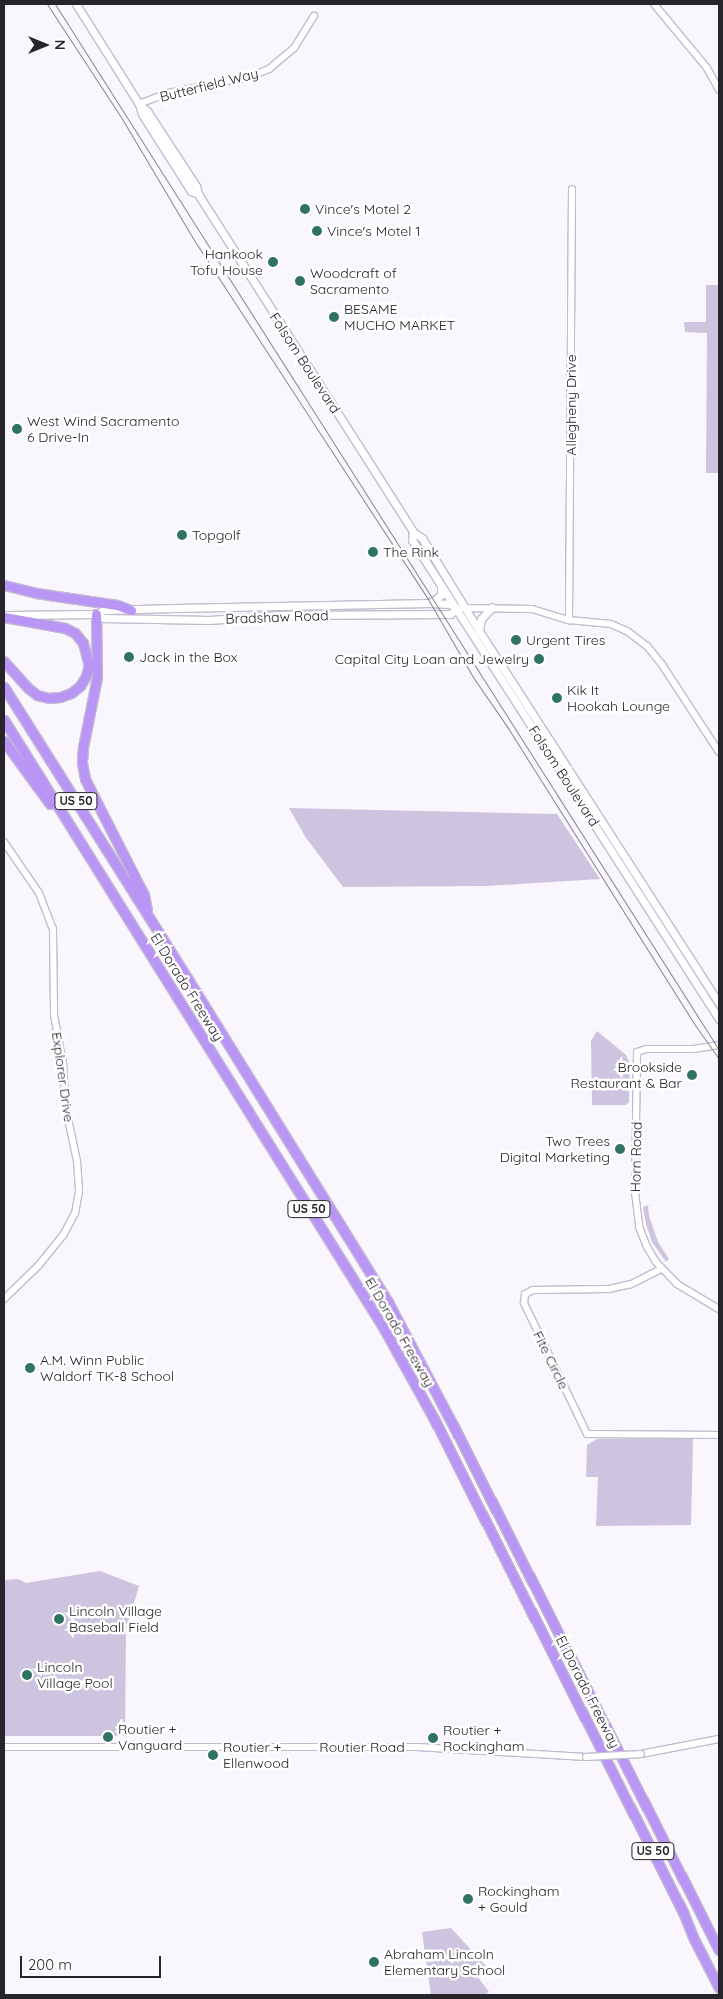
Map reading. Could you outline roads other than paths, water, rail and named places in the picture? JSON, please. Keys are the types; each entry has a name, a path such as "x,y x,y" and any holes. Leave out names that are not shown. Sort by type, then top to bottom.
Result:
{"highway":[{"path":"4,585 36,593 117,605 131,610"},
{"path":"96,614 97,677 83,747 82,763 85,779 144,895 148,915"},
{"path":"4,616 65,628 75,634 83,643 89,665 83,681 71,693 60,698 49,698 37,695 28,688 4,661"},
{"name":"El Dorado Freeway","path":"4,687 388,1302 463,1444 719,1950"},
{"name":"El Dorado Freeway","path":"4,720 383,1327 439,1428 684,1912 693,1937 719,1988"},
{"path":"4,741 89,857"}],"main road":[{"name":"Folsom Boulevard","path":"76,4 139,104 147,110 160,130 196,186 198,194 413,532 422,538 479,631 719,1004"},
{"name":"Folsom Boulevard","path":"413,532 412,540 719,1019"},
{"path":"430,603 441,595 441,585"},
{"name":"Bradshaw Road","path":"4,616 96,614 104,610 430,603 450,604 457,609 450,614 282,615 176,620 104,618 96,614"},
{"path":"479,631 481,619 492,607"},
{"path":"176,620 187,612 213,608"},
{"path":"660,926 665,928 682,953 688,955"}],"street":[{"path":"654,4 707,68 719,90"},
{"name":"Butterfield Way","path":"139,104 168,93 249,77 269,69 294,48 314,16"},
{"name":"Allegheny Drive","path":"569,620 572,189"},
{"name":"Bradshaw Road","path":"457,609 492,607 532,609 569,620 611,624 640,640 661,663 719,752"},
{"name":"Explorer Drive","path":"4,842 44,901 53,929 54,1015 63,1063 66,1109 78,1172 78,1202 69,1227 39,1265 4,1299"},
{"name":"Horn Road","path":"719,1045 693,1049 646,1049 638,1052 636,1210 642,1237 661,1269 676,1284 719,1309"},
{"name":"Fite Circle","path":"661,1269 631,1284 609,1289 532,1290 525,1294 524,1303 587,1434 719,1435"},
{"name":"Routier Road","path":"4,1747 417,1747 586,1757 641,1754 719,1740"}],"tram line":[{"path":"55,4 719,1050"}],"railway":[{"path":"47,4 121,117 194,240 428,599 473,677 508,728 695,1025 719,1059"}],"place":[{"name":"Vince's Motel 2","path":"305,209"},
{"name":"Vince's Motel 1","path":"317,231"},
{"name":"Hankook Tofu House","path":"273,262"},
{"name":"Woodcraft of Sacramento","path":"300,281"},
{"name":"BESAME MUCHO MARKET","path":"334,317"},
{"name":"West Wind Sacramento 6 Drive-In","path":"17,429"},
{"name":"Topgolf","path":"182,535"},
{"name":"The Rink","path":"373,552"},
{"name":"Urgent Tires","path":"516,640"},
{"name":"Jack in the Box","path":"129,657"},
{"name":"Capital City Loan and Jewelry","path":"539,659"},
{"name":"Kik It Hookah Lounge","path":"557,698"},
{"name":"Brookside Restaurant & Bar","path":"692,1075"},
{"name":"Two Trees Digital Marketing","path":"620,1149"},
{"name":"A.M. Winn Public Waldorf TK-8 School","path":"30,1368"},
{"name":"Lincoln Village Baseball Field","path":"59,1619"},
{"name":"Lincoln Village Pool","path":"27,1675"},
{"name":"Routier + Vanguard","path":"108,1737"},
{"name":"Routier + Rockingham","path":"433,1738"},
{"name":"Routier + Ellenwood","path":"213,1755"},
{"name":"Rockingham + Gould","path":"468,1899"},
{"name":"Abraham Lincoln Elementary School","path":"374,1962"}]}
